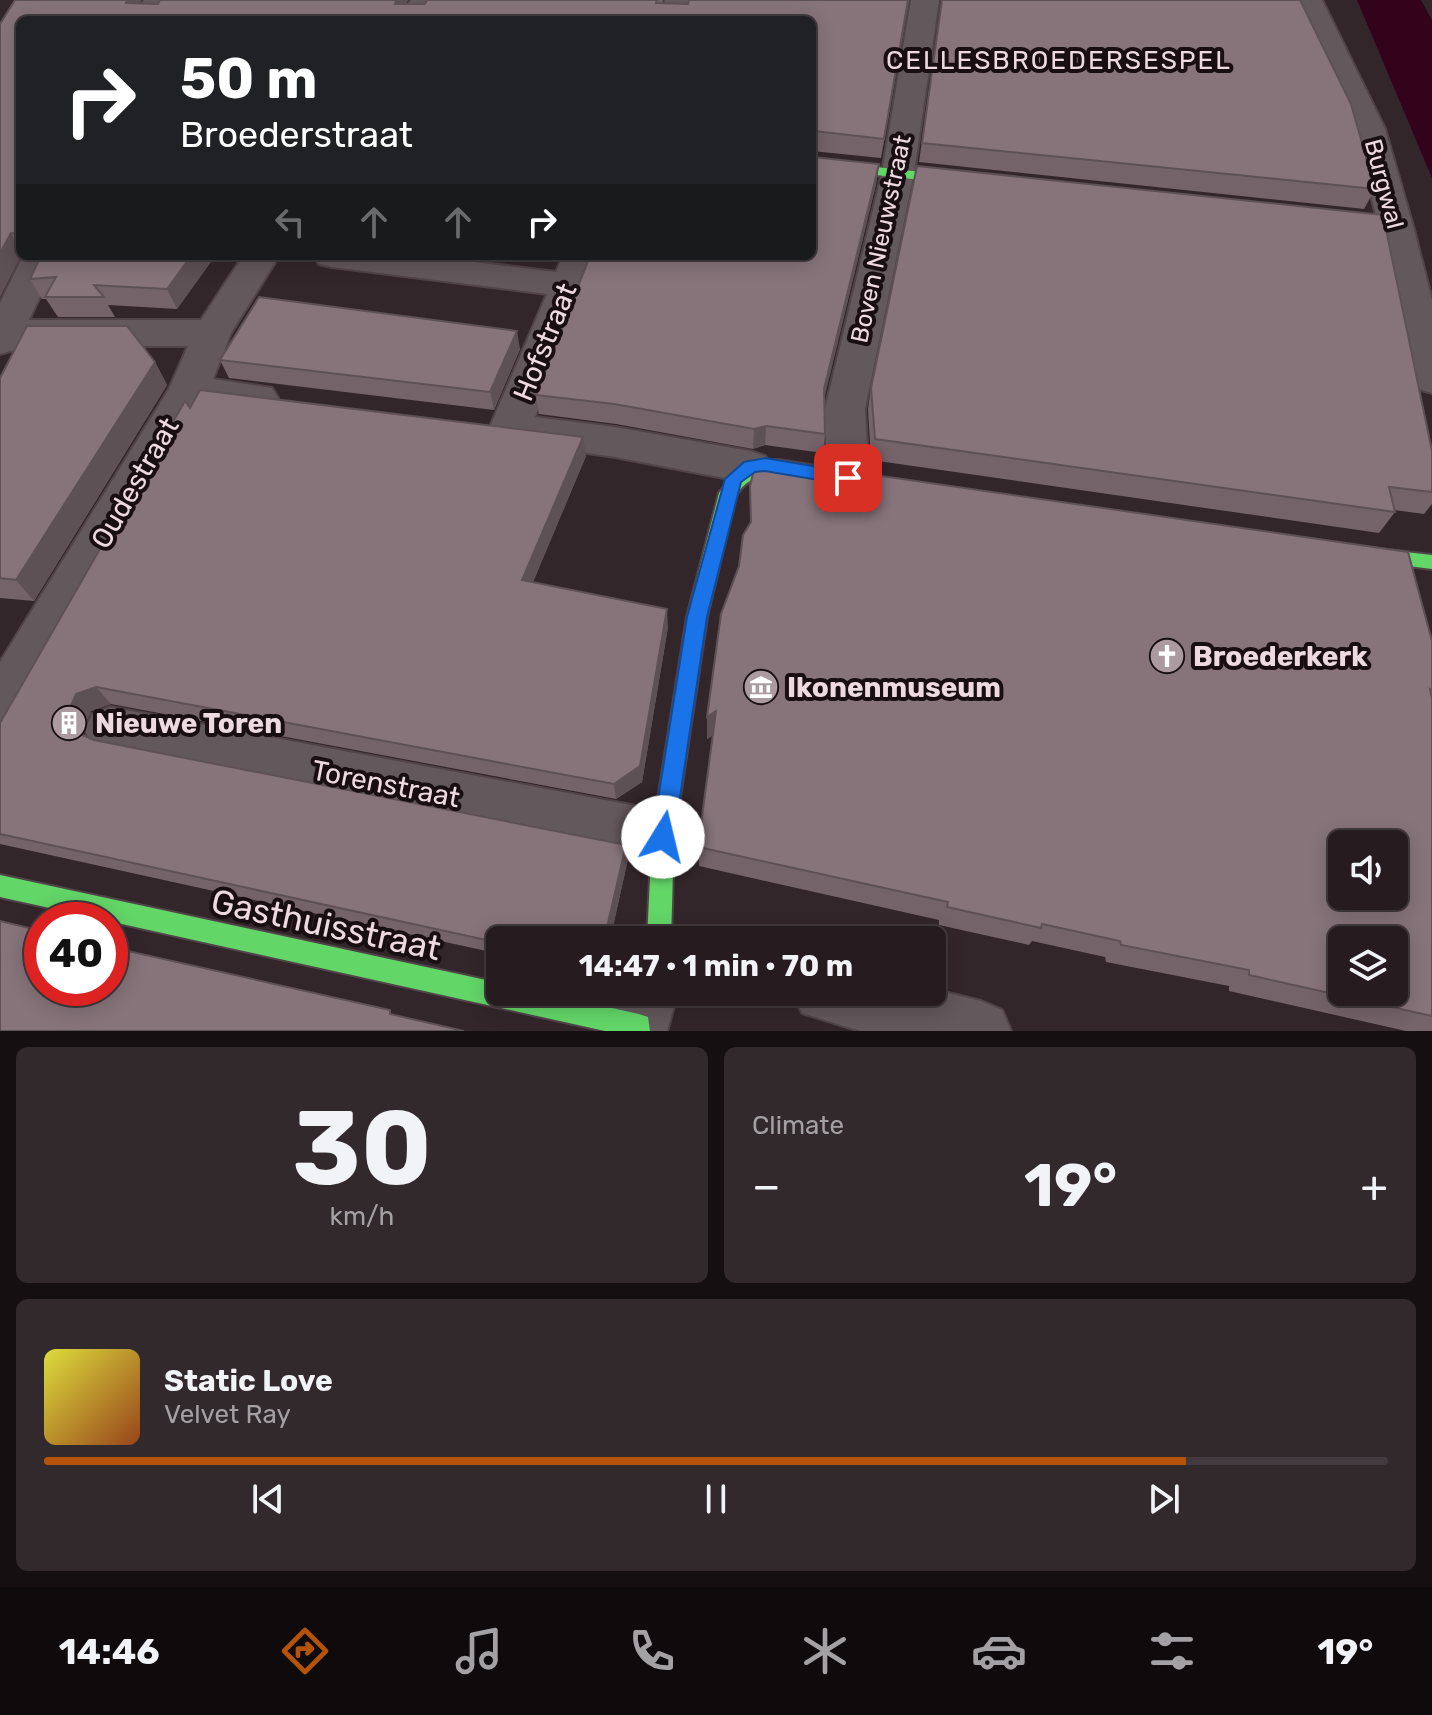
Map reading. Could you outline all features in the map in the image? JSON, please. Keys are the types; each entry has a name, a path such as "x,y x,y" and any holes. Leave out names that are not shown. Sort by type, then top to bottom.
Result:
{"street":[{"name":"Boven Nieuwstraat","path":"855,480 845,409 898,173 925,0"},
{"name":"Burgwal","path":"1308,0 1369,129 1396,226 1432,379"},
{"path":"816,164 989,183"},
{"path":"1304,216 1396,226"},
{"path":"39,260 1,336 212,333"},
{"name":"Oudestraat","path":"10,710 64,604 189,390 212,333 258,260"},
{"path":"401,260 574,270"},
{"name":"Hofstraat","path":"574,270 495,427 613,449 750,467"},
{"path":"189,390 296,403"},
{"path":"660,926 663,837 688,616 733,479 750,467 765,464 855,480"},
{"path":"1325,549 1432,562"},
{"name":"Torenstraat","path":"110,730 663,837"},
{"name":"Gasthuisstraat","path":"0,886 642,1016"},
{"path":"880,1006 981,1031"}],"shaded area":[{"path":"1357,0 1421,0 1432,20 1432,178"}],"building":[{"path":"15,0 127,0 126,3 158,4 160,0 396,0 395,4 425,4 427,0 657,0 656,3 688,4 689,0 908,0 884,139 816,131 816,16 16,16 16,234 11,233 0,253 0,24"},
{"path":"942,0 1300,0 1351,104 1375,189 922,143"},
{"path":"816,157 879,164 824,389 825,434 766,426 754,429 614,404 536,395 588,260 816,260"},
{"path":"917,166 1383,215 1432,451 1432,492 1389,487 1395,512 875,439 871,388"},
{"path":"39,260 188,260 167,289 94,285 104,297 45,297 56,277 30,279"},
{"path":"259,297 517,331 490,392 220,360"},
{"path":"27,326 127,326 155,362 16,580 0,578 0,378"},
{"path":"200,390 583,437 522,580 667,609 640,766 614,784 96,687 76,694 67,715 75,732 94,740 626,845 607,926 486,926 486,940 0,834 0,723 185,401 190,408"},
{"path":"764,459 1408,552 1432,641 1432,1016 1387,1006 1408,1006 1408,926 1328,926 1328,993 1249,975 1249,970 1121,945 1120,941 1042,924 1041,928 947,907 948,902 698,847 716,711 707,717 721,614 739,566 743,535 751,522 750,486 754,469"},
{"path":"0,921 24,927 24,1006 128,1006 128,951 390,1010 390,1014 464,1031 0,1031"}],"traffic: fast":[{"path":"816,164 976,182"},
{"path":"1327,219 1396,226"},
{"path":"660,926 663,837 697,617 728,493 736,481 756,468 778,466 816,473"},
{"path":"1351,553 1432,562"},
{"path":"0,886 639,1026 638,1031"}],"place":[{"name":"Broederkerk","path":"1167,656"},
{"name":"Ikonenmuseum","path":"761,687"},
{"name":"Nieuwe Toren","path":"69,723"}],"district":[{"name":"CELLESBROEDERSESPEL","path":"1059,60"}],"route":[{"path":"663,837 697,617 733,479 750,467 765,464 848,478"}]}
